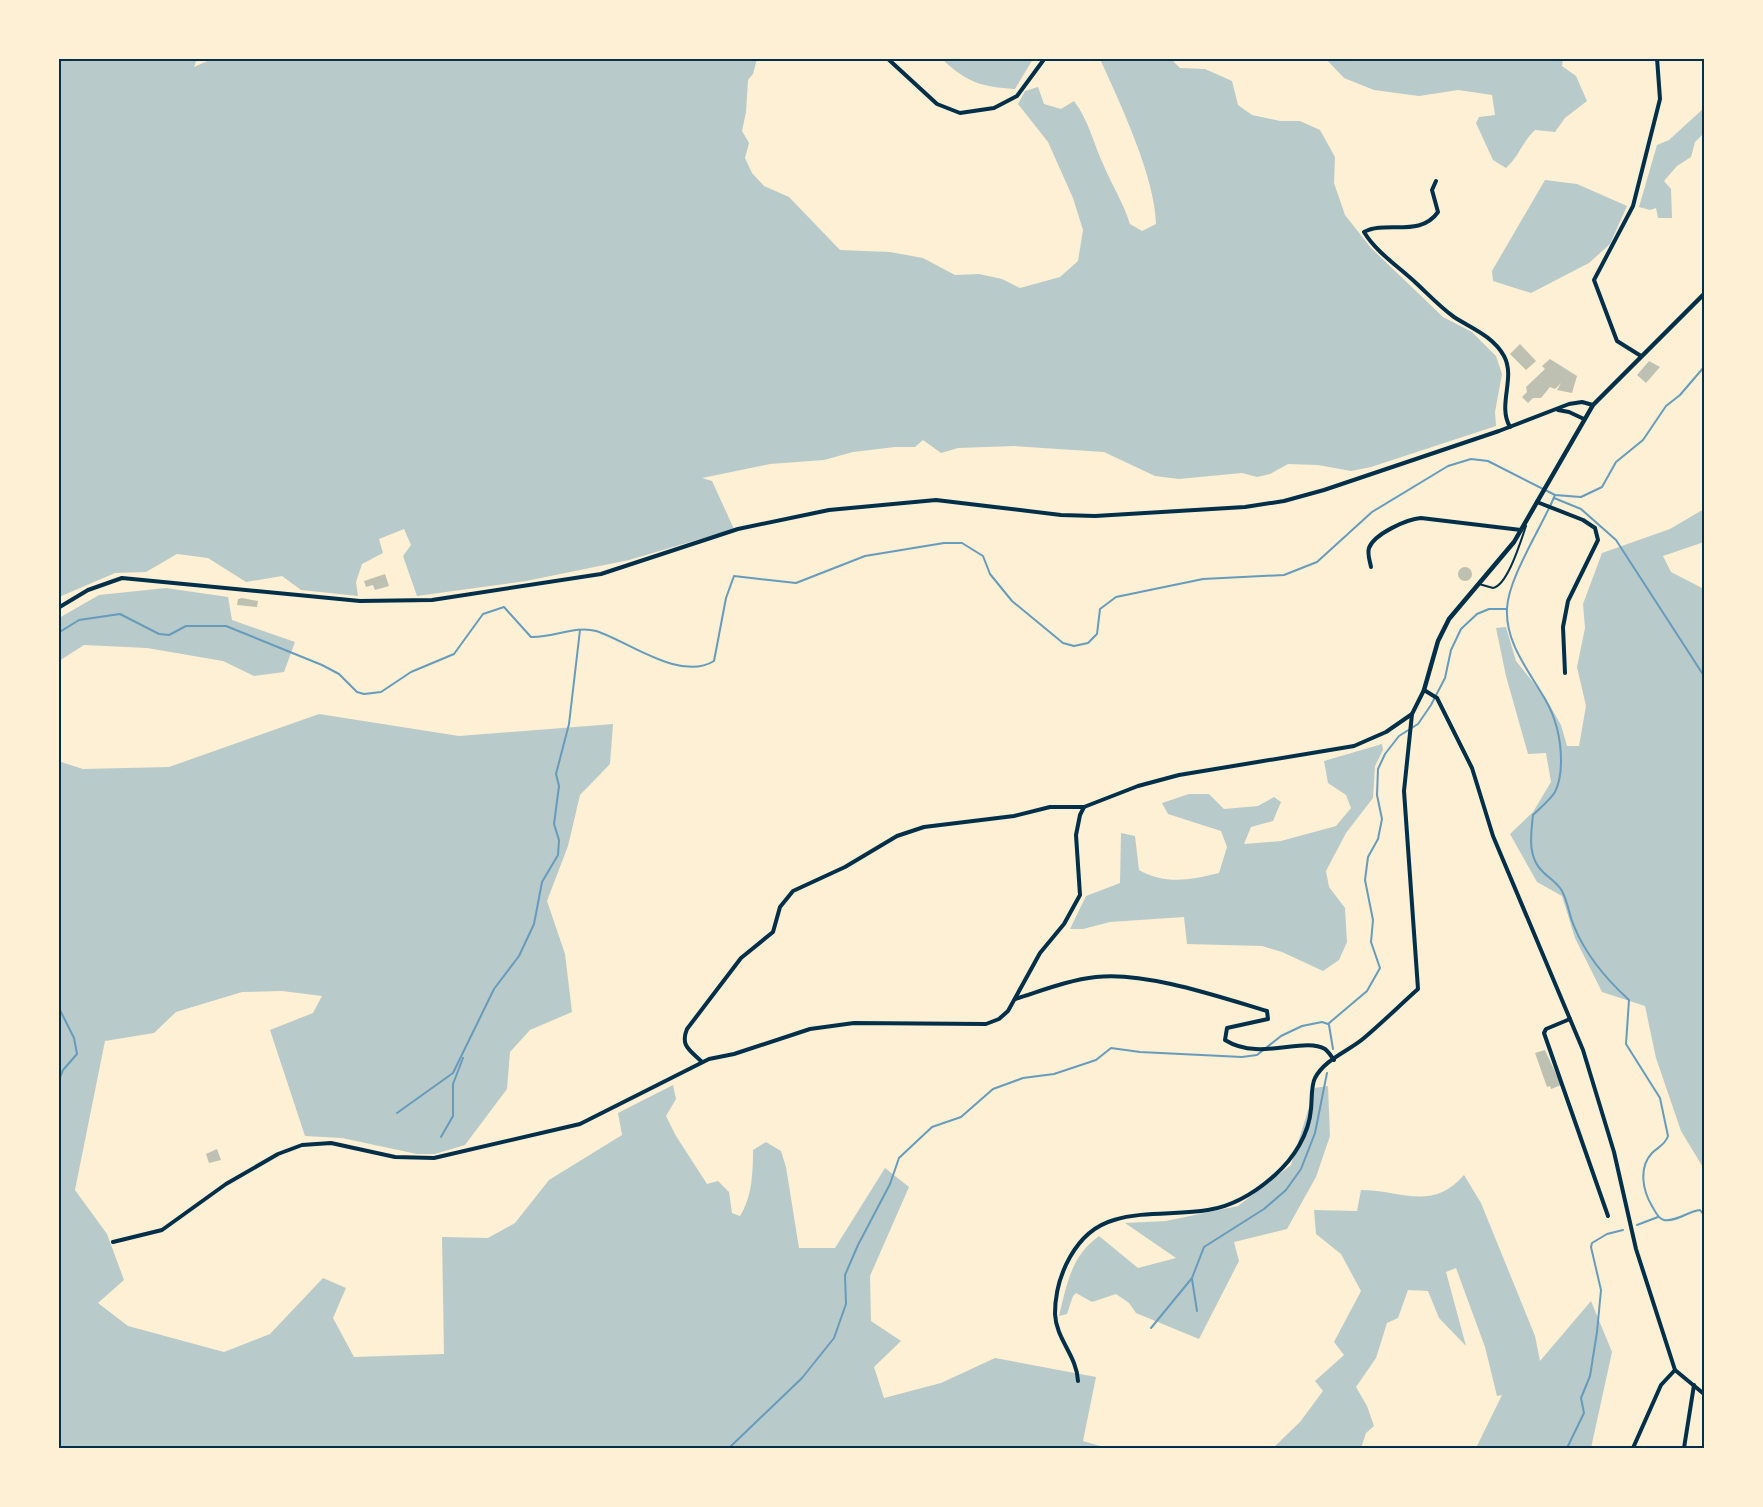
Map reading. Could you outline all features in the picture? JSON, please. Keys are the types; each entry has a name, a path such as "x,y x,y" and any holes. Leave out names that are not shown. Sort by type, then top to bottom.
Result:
{"street":[{"path":"887,58 937,104 960,113 994,108 1017,96 1045,58"},
{"path":"1641,356 1617,341 1594,280 1633,206 1660,99 1657,58"},
{"path":"1436,181 1432,190 1438,212 1430,221 1405,229 1364,232 1435,302 1454,317 1476,329 1504,356 1508,370 1504,407 1505,418 1510,427"},
{"path":"702,1062 684,1046 683,1040 687,1029 741,958 773,932 780,907 793,891 845,867 897,836 924,827 1014,816 1050,807 1084,807 1138,786 1179,775 1354,746 1386,732 1412,714 1427,691 1435,650 1449,619 1505,554 1529,517 1593,405 1704,294"},
{"path":"58,608 88,590 122,578 360,601 432,600 601,574 738,529 794,517 916,501 951,500 1042,513 1095,516 1265,504 1324,490 1582,402 1593,405"},
{"path":"1557,410 1569,411 1584,419"},
{"path":"1537,500 1545,506 1594,528 1598,540 1568,601 1563,627 1565,673"},
{"path":"1371,567 1368,552 1371,544 1407,519 1421,518 1521,530"},
{"path":"1427,691 1437,698 1472,768 1493,836 1583,1050 1614,1152 1636,1249 1675,1370 1695,1384 1704,1394"},
{"path":"1078,1381 1077,1368 1059,1332 1055,1316 1056,1294 1064,1266 1086,1237 1113,1220 1210,1210 1252,1196 1298,1149 1311,1116 1314,1079 1334,1060 1363,1040 1418,989 1404,790 1412,714"},
{"path":"113,1242 162,1230 226,1184 278,1154 302,1145 331,1143 395,1157 435,1158 580,1124 702,1062 785,1035 834,1024 986,1024 999,1019 1015,999 1040,953 1064,924 1080,895 1076,835 1084,807"},
{"path":"1015,999 1096,977 1126,976 1212,994 1249,1008 1267,1011 1268,1019 1227,1028 1224,1034 1225,1040 1233,1044 1259,1050 1314,1045 1326,1049 1334,1060"},
{"path":"1570,1019 1546,1029 1544,1033 1608,1216"},
{"path":"1633,1449 1660,1385 1675,1370"},
{"path":"1684,1449 1695,1384"}],"lane":[{"path":"1478,584 1493,588 1500,585 1514,559 1529,517"}],"shaded area":[{"path":"214,58 757,59 753,74 748,80 742,131 749,143 745,158 752,173 764,186 789,197 840,250 890,252 923,258 955,275 979,274 1002,279 1020,288 1060,277 1078,261 1083,230 1073,198 1048,142 1018,104 1025,91 1038,87 1044,104 1061,109 1074,101 1087,124 1130,224 1142,231 1156,224 1150,185 1135,140 1100,59 1171,59 1180,68 1205,69 1232,81 1238,105 1252,115 1280,121 1300,121 1320,130 1335,157 1334,183 1345,215 1371,248 1443,317 1472,332 1496,356 1502,374 1495,412 1496,426 1371,467 1351,471 1318,465 1288,464 1270,474 1257,477 1242,473 1179,479 1155,476 1104,452 1014,446 958,448 941,453 923,440 915,447 895,447 853,452 824,460 770,464 702,478 712,481 734,529 629,560 526,581 417,596 403,556 411,545 404,529 379,539 383,553 362,564 356,582 358,596 301,590 282,576 246,582 208,558 177,554 146,572 115,573 59,597 59,59 197,59 194,67"},
{"path":"942,59 1033,59 1015,89 993,87 975,82"},
{"path":"1326,59 1563,59 1562,66 1576,76 1587,101 1565,118 1555,132 1535,130 1506,168 1493,160 1476,123 1479,117 1495,115 1492,95 1458,90 1419,96 1374,90 1344,78"},
{"path":"1704,108 1704,133 1695,142 1691,157 1677,166 1664,181 1671,189 1672,218 1658,218 1656,208 1650,210 1639,207 1657,145 1669,140"},
{"path":"1545,180 1577,184 1627,206 1610,244 1589,263 1531,293 1493,281 1492,271"},
{"path":"1704,509 1704,542 1663,556 1671,572 1704,589 1704,1169 1681,1131 1656,1058 1645,1006 1602,992 1575,938 1562,896 1537,882 1510,834 1533,812 1551,782 1546,753 1528,754 1506,676 1496,628 1506,627 1516,661 1545,697 1561,725 1567,746 1579,746 1586,706 1577,667 1585,628 1583,604 1602,553 1670,529"},
{"path":"166,588 228,597 232,620 295,642 284,672 254,676 223,661 147,648 84,645 59,661 59,618 99,595"},
{"path":"319,714 459,736 613,724 610,764 580,795 568,846 547,901 565,954 572,1012 530,1030 510,1052 507,1089 465,1145 435,1154 417,1154 342,1138 305,1136 270,1030 313,1013 322,996 282,991 242,992 176,1012 154,1033 105,1041 75,1190 107,1234 124,1280 98,1303 128,1326 224,1352 270,1334 323,1278 346,1288 333,1318 354,1357 444,1354 442,1237 488,1238 515,1223 549,1180 622,1135 618,1113 673,1085 676,1099 666,1116 707,1184 718,1181 729,1192 732,1213 740,1216 747,1201 752,1176 753,1150 766,1142 781,1151 786,1167 799,1248 835,1248 885,1168 909,1187 870,1276 871,1321 901,1341 874,1367 884,1398 941,1383 995,1358 1096,1377 1083,1441 1107,1448 59,1448 58,761 83,769 169,767"},
{"path":"1382,744 1383,750 1375,766 1373,798 1346,833 1326,871 1329,887 1345,908 1347,942 1339,960 1323,971 1282,952 1262,946 1187,944 1184,917 1110,922 1083,929 1070,929 1086,896 1120,883 1121,833 1135,836 1139,870 1149,875 1178,880 1219,873 1227,847 1221,831 1168,814 1162,803 1189,794 1209,794 1224,809 1258,806 1274,797 1281,802 1273,821 1251,827 1244,844 1281,841 1336,826 1351,808 1346,795 1328,783 1324,761"},
{"path":"1328,1086 1330,1136 1316,1177 1287,1229 1234,1242 1239,1261 1199,1339 1136,1313 1129,1303 1116,1294 1092,1302 1076,1293 1067,1314 1059,1316 1076,1262 1082,1252 1099,1236 1138,1268 1176,1258 1125,1223 1166,1221 1238,1206 1291,1165 1315,1088"},
{"path":"1464,1175 1481,1203 1535,1336 1540,1361 1591,1301 1612,1352 1591,1448 1476,1448 1502,1395 1497,1396 1485,1347 1456,1268 1446,1272 1466,1346 1439,1318 1428,1291 1408,1290 1398,1318 1387,1323 1376,1358 1356,1387 1367,1406 1374,1426 1366,1433 1361,1448 1273,1448 1300,1422 1323,1391 1315,1381 1344,1355 1334,1342 1361,1291 1341,1254 1316,1234 1314,1210 1357,1211 1361,1190 1428,1196 1440,1193 1452,1186"}],"building":[{"path":"1520,344 1536,361 1526,370 1510,354"},
{"path":"1550,359 1577,376 1572,393 1557,390 1561,383 1555,389 1550,387 1541,398 1533,398 1528,403 1522,397 1527,392 1526,387 1545,369 1542,366"},
{"path":"1649,361 1660,367 1646,383 1637,375"},
{"path":"1465,567 1470,569 1472,574 1470,579 1465,581 1460,579 1458,574 1460,569"},
{"path":"385,574 389,586 375,590 373,585 366,587 364,581"},
{"path":"238,599 258,601 257,607 237,605"},
{"path":"1545,1050 1561,1085 1551,1089 1550,1086 1547,1087 1535,1053"},
{"path":"217,1149 221,1160 209,1163 206,1154"}],"waterway":[{"path":"58,633 79,620 120,614 159,634 169,635 186,626 226,626 322,665 339,674 357,692 364,694 381,692 411,672 454,654 483,614 504,607 531,637 580,630 596,631 654,658 686,667 700,666 714,661 726,598 734,576 796,583 865,556 944,543 962,543 983,556 990,574 1012,601 1063,643 1074,646 1088,643 1097,634 1100,609 1116,597 1203,579 1284,575 1317,562 1372,512 1448,466 1471,459 1488,461 1555,495 1581,497 1602,487 1616,462 1643,440 1666,406 1680,395 1704,367"},
{"path":"1555,495 1514,581 1507,608 1507,621 1514,645 1549,706 1555,721 1561,753 1561,769 1557,788 1533,815 1532,853 1538,866 1562,891 1574,926 1591,957 1612,984 1629,1000 1626,1044 1660,1098 1668,1136 1663,1144 1652,1153 1643,1172 1644,1187 1649,1200 1657,1214 1664,1220 1700,1210 1704,1215"},
{"path":"1554,498 1581,509 1616,540 1704,676"},
{"path":"729,1448 802,1378 834,1338 846,1304 845,1275 858,1245 890,1184 899,1158 932,1127 961,1117 993,1089 1023,1078 1054,1074 1096,1060 1111,1048 1140,1052 1242,1057 1257,1055 1281,1036 1302,1026 1322,1022 1328,1024 1367,991 1380,968 1371,942 1373,920 1365,880 1368,857 1378,839 1382,819 1377,795 1378,769 1385,754 1399,736 1418,724 1431,705 1445,678 1451,650 1461,629 1477,614 1489,609 1507,609"},
{"path":"397,1113 453,1073 494,989 519,956 534,924 542,882 558,855 559,840 554,824 559,786 556,774 569,724 580,630"},
{"path":"58,1006 74,1038 77,1054 63,1070 58,1082"},
{"path":"1329,1025 1333,1049"},
{"path":"441,1137 453,1116 453,1084 463,1058"},
{"path":"1151,1328 1192,1278 1204,1247 1264,1209 1286,1190 1301,1169 1315,1133 1327,1073"},
{"path":"1637,1225 1658,1217"},
{"path":"1567,1448 1584,1413 1581,1398 1590,1376 1597,1332 1601,1290 1592,1243 1607,1234 1623,1230"},
{"path":"1192,1279 1197,1311"}]}
